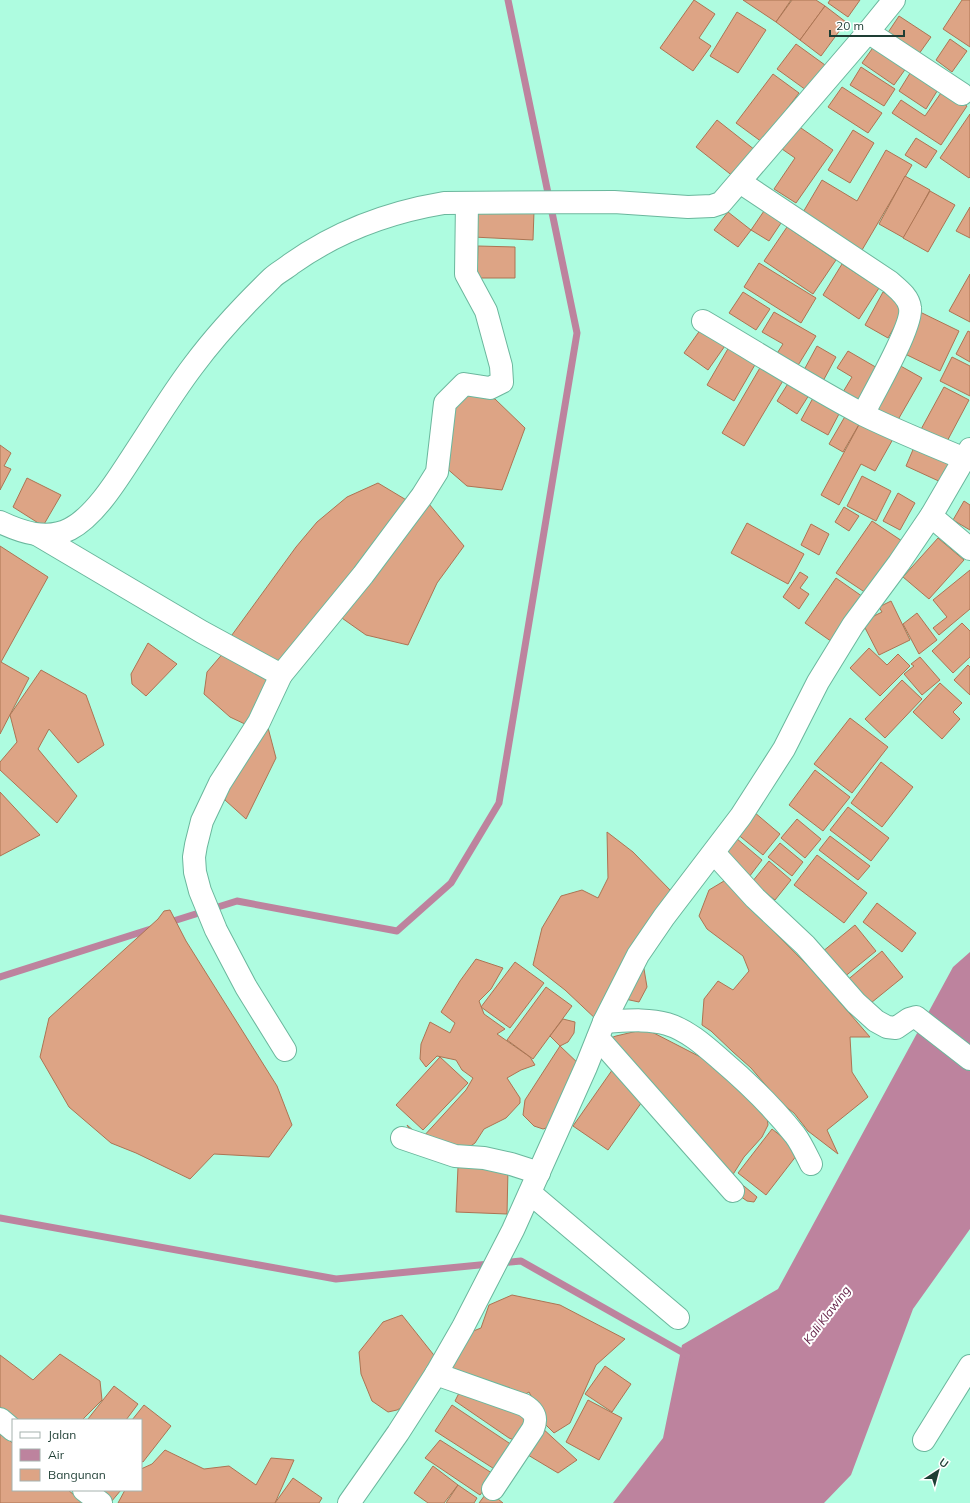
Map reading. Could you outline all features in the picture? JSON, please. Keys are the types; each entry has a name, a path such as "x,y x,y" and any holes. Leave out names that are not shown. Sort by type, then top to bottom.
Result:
{"street":[{"path":"38,535 59,534 70,529 94,509 107,494 193,367 219,334 273,277 307,253 360,226 420,207 444,203 614,202 665,206 712,206 721,204 868,32 893,0"},
{"path":"868,32 962,94"},
{"path":"740,182 890,282 903,294 909,303 911,310 910,318 901,341 863,414"},
{"path":"285,1050 246,987 216,930 200,891 195,872 196,845 202,821 220,783 259,722 281,675 363,576 418,502 437,472 445,403 464,384 490,388 502,382 502,366 486,311 466,274 467,203"},
{"path":"349,1503 398,1433 436,1374 489,1277 530,1193 601,1030 641,949 741,816 784,749 818,682 853,625 899,563 931,516 967,454 886,425 863,414 833,398 703,321"},
{"path":"931,516 970,549"},
{"path":"0,522 38,535 202,632 281,675"},
{"path":"714,853 755,898 805,945 856,1003 876,1021 887,1027 896,1028 909,1019 916,1017 970,1059"},
{"path":"601,1030 637,1020 654,1021 677,1027 704,1046 741,1077 796,1136 811,1164"},
{"path":"601,1030 733,1191"},
{"path":"402,1138 456,1156 484,1158 512,1164 539,1173"},
{"path":"530,1193 678,1318"},
{"path":"924,1440 970,1366"},
{"path":"436,1374 524,1405 535,1415 536,1423 533,1429 493,1489"},
{"path":"0,1419 12,1429"},
{"path":"85,1491 101,1503"}],"water":[{"name":"Kali Klawing","path":"970,952 970,1229 913,1309 851,1475 824,1503 613,1503 663,1438 682,1345 778,1289 953,967"}],"building":[{"path":"694,0 715,14 699,38 711,46 693,71 660,48"},
{"path":"743,0 791,0 776,22"},
{"path":"792,0 816,0 825,6 800,40 776,22"},
{"path":"830,0 860,0 848,17 828,3"},
{"path":"962,0 970,0 970,47 943,29"},
{"path":"825,6 846,22 821,56 800,40"},
{"path":"737,12 766,30 738,73 710,56"},
{"path":"899,16 931,37 916,58 885,37"},
{"path":"950,39 967,51 952,72 936,60"},
{"path":"877,42 909,64 894,85 862,63"},
{"path":"796,44 825,65 806,90 777,69"},
{"path":"861,67 895,89 884,106 850,85"},
{"path":"912,70 939,88 926,109 899,91"},
{"path":"773,74 799,93 762,142 736,123"},
{"path":"842,87 882,113 868,133 828,107"},
{"path":"943,90 967,106 941,145 892,113 901,100 925,116"},
{"path":"970,114 970,177 969,178 940,158"},
{"path":"717,120 755,150 734,177 696,147"},
{"path":"798,126 833,150 796,203 774,189 795,158 782,149"},
{"path":"853,130 874,143 850,183 828,170"},
{"path":"916,138 937,151 926,168 905,155"},
{"path":"886,150 912,165 862,250 802,214 822,180 857,201"},
{"path":"905,176 930,190 904,238 879,224"},
{"path":"930,191 955,205 928,252 903,238"},
{"path":"970,207 970,238 956,231"},
{"path":"474,209 534,211 533,240 473,237"},
{"path":"764,211 781,223 769,241 751,230"},
{"path":"728,212 751,230 738,247 714,230"},
{"path":"787,227 836,260 813,294 764,261"},
{"path":"478,246 515,247 515,278 477,278"},
{"path":"759,263 816,298 801,323 744,287"},
{"path":"842,264 879,288 859,319 823,295"},
{"path":"970,274 970,322 949,311"},
{"path":"743,292 770,309 756,330 729,313"},
{"path":"883,292 907,305 888,338 865,325"},
{"path":"774,312 816,336 797,367 776,355 783,344 762,332"},
{"path":"920,312 959,331 940,371 901,352"},
{"path":"703,326 727,343 708,370 684,353"},
{"path":"968,331 970,332 970,362 956,354"},
{"path":"817,346 836,357 823,381 804,370"},
{"path":"729,347 756,363 734,401 707,385"},
{"path":"848,351 879,369 860,402 843,392 852,377 837,368"},
{"path":"952,357 970,366 970,396 940,381"},
{"path":"897,364 922,378 895,425 870,411"},
{"path":"761,366 784,379 744,446 722,433"},
{"path":"789,382 809,395 797,414 777,401"},
{"path":"944,387 969,400 944,447 919,433"},
{"path":"465,391 495,399 525,428 502,490 467,486 444,466 450,410"},
{"path":"813,398 840,412 828,435 801,420"},
{"path":"847,413 861,421 843,452 829,444"},
{"path":"861,421 893,439 875,471 861,464 839,505 821,495"},
{"path":"0,445 11,453 4,466 11,469 0,490"},
{"path":"915,445 952,462 943,483 906,466"},
{"path":"862,476 891,491 876,521 847,506"},
{"path":"27,478 61,495 43,526 13,507"},
{"path":"378,483 408,501 279,665 229,639 296,547 317,522 347,497"},
{"path":"898,493 915,503 900,530 883,521"},
{"path":"964,501 970,505 970,530 953,520"},
{"path":"429,504 464,546 437,583 408,645 366,635 339,616"},
{"path":"844,507 859,516 849,531 835,522"},
{"path":"872,521 902,541 866,593 836,573"},
{"path":"747,523 804,554 788,584 731,553"},
{"path":"811,524 829,534 819,555 801,545"},
{"path":"938,538 964,560 929,599 903,577"},
{"path":"0,546 48,577 1,662 29,678 0,734"},
{"path":"970,570 970,609 939,635 933,628 947,617 933,600"},
{"path":"800,572 808,577 800,588 809,594 799,609 783,597"},
{"path":"836,578 866,599 835,644 805,623"},
{"path":"891,601 910,640 879,655 862,622 882,612 879,607"},
{"path":"917,613 937,640 919,654 903,624"},
{"path":"962,623 970,631 970,657 953,673 932,651"},
{"path":"148,643 177,664 146,696 132,684 131,674"},
{"path":"869,648 887,665 898,654 910,666 880,696 850,668"},
{"path":"225,651 272,679 247,725 230,717 204,694 207,672"},
{"path":"920,657 940,680 922,695 904,674 914,666 911,664"},
{"path":"968,665 970,667 970,695 954,680"},
{"path":"41,670 86,695 104,745 78,763 49,729 38,749 77,796 57,823 0,770 0,762 17,742 10,715"},
{"path":"902,680 922,699 885,738 865,719"},
{"path":"940,683 962,703 953,712 960,719 942,739 913,712"},
{"path":"850,718 888,747 852,793 814,764"},
{"path":"267,724 276,758 246,819 225,800 231,777"},
{"path":"881,762 913,787 882,827 851,803"},
{"path":"815,770 850,797 823,831 789,805"},
{"path":"0,792 40,835 0,856"},
{"path":"848,807 889,838 871,861 830,830"},
{"path":"754,812 780,834 763,855 736,833"},
{"path":"797,819 821,839 805,858 781,838"},
{"path":"607,832 633,852 671,891 599,1022 565,990 533,965 542,928 561,896 582,890 598,898 608,878"},
{"path":"830,836 870,866 858,880 819,850"},
{"path":"736,838 762,860 749,877 723,855"},
{"path":"780,843 803,862 792,876 768,857"},
{"path":"817,855 867,893 844,923 794,885"},
{"path":"769,861 791,880 775,900 752,882"},
{"path":"724,881 811,969 870,1037 850,1037 852,1072 868,1097 827,1130 838,1154 808,1131 794,1113 781,1103 751,1068 711,1031 702,1025 704,999 718,981 733,990 749,971 743,956 707,929 699,916 709,890"},
{"path":"877,903 916,933 902,952 863,922"},
{"path":"170,910 186,941 277,1086 292,1125 269,1157 214,1154 190,1179 136,1153 111,1143 69,1107 40,1057 49,1018 158,919 164,911"},
{"path":"855,925 876,951 843,978 822,952"},
{"path":"882,951 903,977 866,1007 845,982"},
{"path":"476,959 503,968 491,989 479,1001 484,1014 505,1029 497,1034 530,1057 535,1065 521,1070 507,1078 520,1098 520,1103 506,1118 484,1129 475,1143 462,1152 417,1138 407,1125 422,1138 466,1090 473,1078 462,1070 456,1060 437,1056 426,1067 420,1059 421,1044 430,1022 450,1033 455,1023 441,1012 460,981"},
{"path":"515,962 544,983 510,1028 481,1007"},
{"path":"643,963 647,987 639,1002 625,999"},
{"path":"546,987 572,1006 533,1059 507,1040"},
{"path":"563,1019 575,1022 574,1033 568,1042 560,1046 550,1036"},
{"path":"646,1029 716,1065 766,1110 768,1125 762,1137 744,1157 732,1176 757,1197 754,1202 747,1201 733,1191 605,1040"},
{"path":"560,1046 582,1067 552,1126 543,1129 534,1126 523,1115 525,1100"},
{"path":"440,1057 468,1083 423,1130 396,1105"},
{"path":"615,1066 644,1099 608,1150 573,1126"},
{"path":"772,1129 800,1151 766,1195 738,1173"},
{"path":"458,1167 508,1169 507,1214 456,1212"},
{"path":"512,1295 560,1305 625,1339 596,1365 570,1423 554,1433 543,1422 529,1392 519,1398 509,1387 504,1393 443,1372 463,1335 481,1328 489,1305"},
{"path":"402,1315 437,1359 414,1401 397,1410 388,1412 372,1401 361,1374 359,1352 383,1322"},
{"path":"60,1354 100,1381 102,1400 83,1419 15,1419 0,1407 0,1355 33,1380"},
{"path":"605,1366 631,1384 612,1412 585,1394"},
{"path":"114,1386 138,1404 127,1419 88,1419"},
{"path":"460,1391 524,1410 525,1429 519,1442 509,1438 455,1401"},
{"path":"588,1400 622,1418 599,1460 566,1442"},
{"path":"144,1405 171,1426 143,1462 142,1419 133,1419"},
{"path":"452,1405 515,1447 499,1472 435,1431"},
{"path":"541,1427 577,1460 558,1473 528,1455"},
{"path":"0,1430 12,1443 12,1491 69,1491 84,1503 0,1503"},
{"path":"440,1440 495,1475 480,1495 425,1458"},
{"path":"165,1450 204,1469 229,1466 256,1485 271,1458 294,1460 275,1503 118,1503 124,1491 142,1491 142,1469 152,1464"},
{"path":"433,1466 458,1485 444,1503 428,1503 414,1493"},
{"path":"293,1478 322,1498 319,1503 275,1503"},
{"path":"458,1485 477,1498 474,1503 446,1503"},
{"path":"98,1491 120,1491 111,1502"},
{"path":"488,1491 503,1503 479,1503"}],"waterway":[{"path":"167,923 237,901 397,931 451,883 499,803 577,333 508,0"},
{"path":"0,977 154,928"},
{"path":"0,1218 336,1279 521,1261 689,1356"}]}
